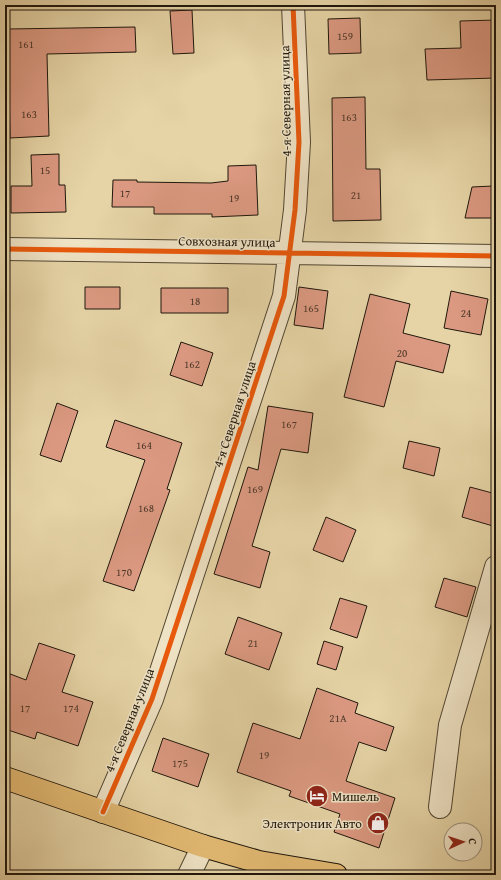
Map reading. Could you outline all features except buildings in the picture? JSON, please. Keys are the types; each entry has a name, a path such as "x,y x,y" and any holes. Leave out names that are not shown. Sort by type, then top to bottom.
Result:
{"main road":[{"path":"5,778 203,846 294,872 336,875"}],"street":[{"name":"4-я Северная улица","path":"103,812 154,692 284,296 295,210 299,142 293,5"},
{"name":"Совхозная улица","path":"5,249 496,256"},
{"path":"440,807 450,725 496,567"},
{"path":"189,875 203,846"}],"cycle path":[{"path":"103,812 152,699 284,296 295,210 299,142 293,5"},
{"path":"5,249 496,256"}],"place":[{"name":"Мишель","path":"317,796"},
{"name":"Электроник Авто","path":"378,823"}]}
